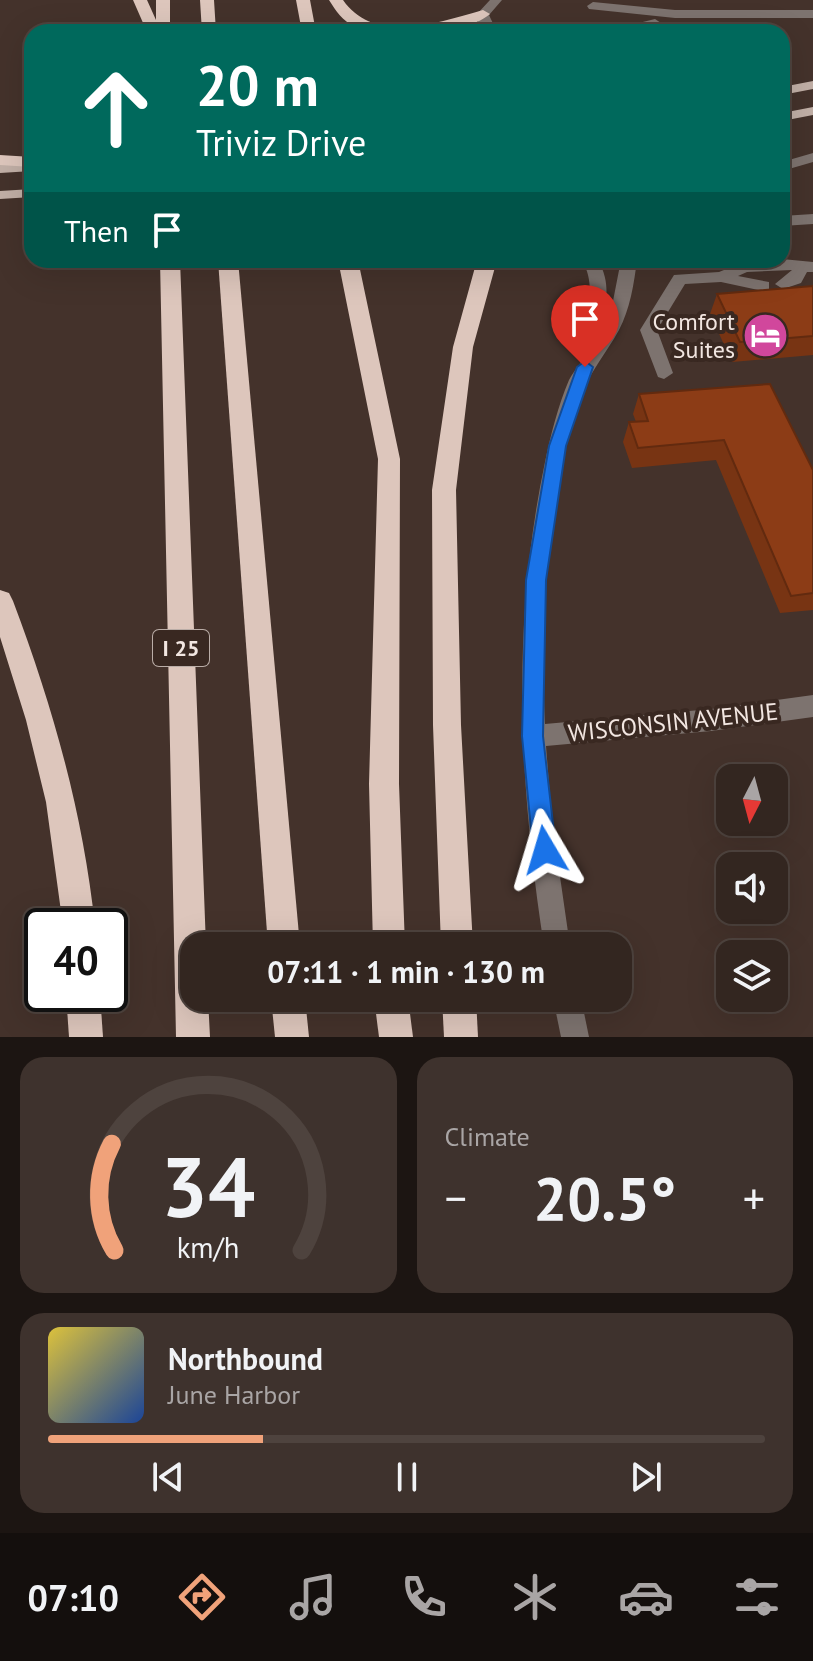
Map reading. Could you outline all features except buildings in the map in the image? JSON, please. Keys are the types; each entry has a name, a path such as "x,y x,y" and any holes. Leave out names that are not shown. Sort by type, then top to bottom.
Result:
{"highway":[{"path":"140,0 150,24"},
{"path":"163,0 163,24"},
{"path":"207,0 208,24"},
{"path":"303,0 308,24"},
{"path":"336,0 352,19 366,24"},
{"path":"465,24 486,6"},
{"path":"0,160 24,163"},
{"name":"I 25","path":"170,268 193,1037"},
{"path":"229,268 283,932"},
{"path":"350,268 389,459 384,784 389,932"},
{"path":"456,932 447,725 444,490 463,347 485,268"},
{"path":"0,601 33,687 76,871 78,908"},
{"path":"84,1012 86,1037"},
{"path":"289,1012 292,1037"},
{"path":"393,1012 396,1037"},
{"path":"460,1012 461,1037"}],"main road":[{"path":"790,89 813,85"},
{"path":"790,115 813,111"},
{"path":"0,169 24,165"},
{"path":"0,195 24,194"}],"street":[{"path":"621,0 692,10 780,15"},
{"path":"587,3 650,14 813,14"},
{"path":"587,3 601,18 600,24"},
{"path":"652,24 813,24"},
{"path":"790,164 813,157"},
{"path":"790,220 813,219"},
{"path":"783,284 795,279 807,267"},
{"path":"595,268 602,279 601,299 595,317 596,349"},
{"path":"555,932 533,736 536,580 548,494 566,416 582,373 612,327 623,299 628,268"},
{"path":"664,373 648,330 680,279 692,268"},
{"path":"721,277 742,268"},
{"path":"680,279 721,277 763,286"},
{"name":"WISCONSIN AVENUE","path":"533,736 711,720 813,706"},
{"path":"570,1012 575,1037"}],"place":[{"name":"Comfort Suites","path":"766,335"}],"route":[{"path":"545,850 533,736 536,580 558,446 585,367"}]}
